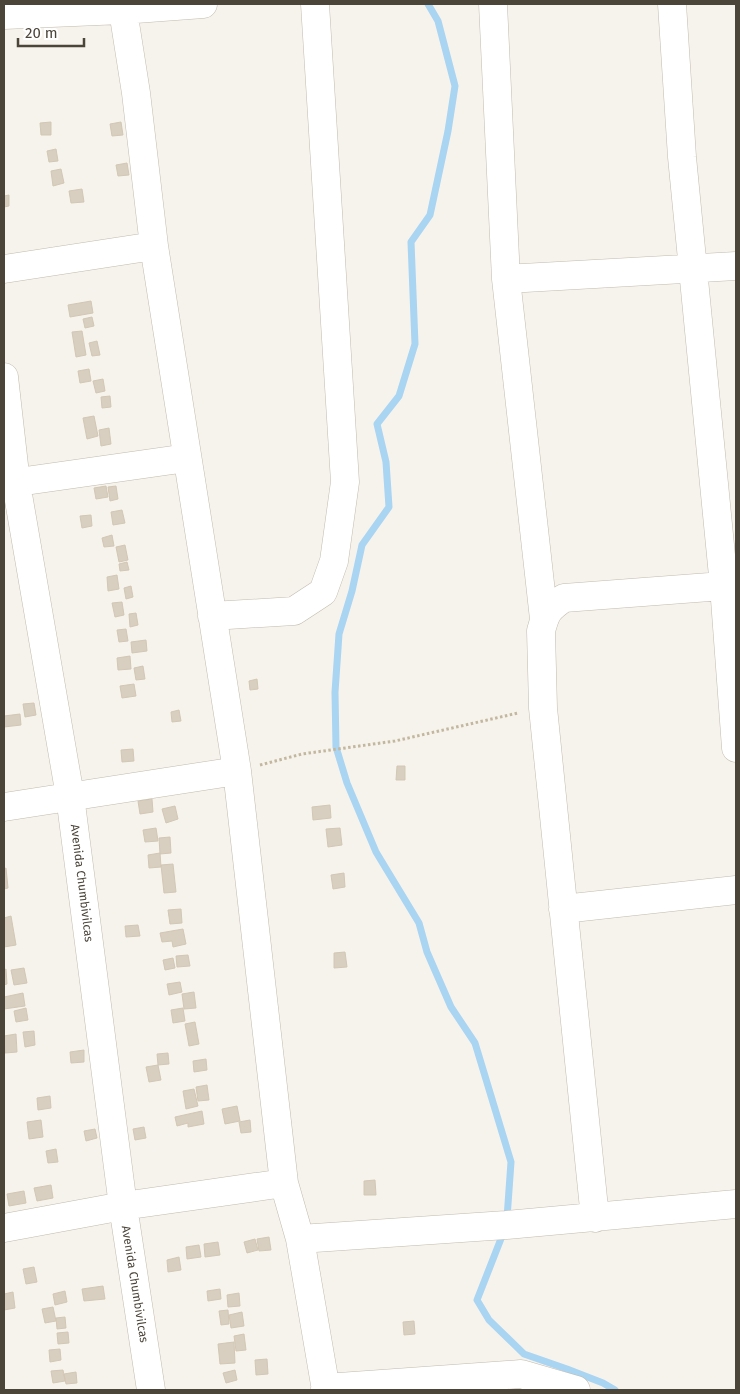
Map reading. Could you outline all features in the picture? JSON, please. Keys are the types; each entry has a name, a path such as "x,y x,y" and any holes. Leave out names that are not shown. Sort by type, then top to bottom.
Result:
{"street":[{"path":"4,15 203,4"},
{"path":"212,616 294,611 323,592 334,561 346,482 315,4"},
{"path":"493,4 506,279 544,619"},
{"path":"672,4 682,157 730,586 736,748"},
{"path":"122,7 136,93 154,246 237,771 284,1183 300,1239 326,1389 521,1374 576,1390"},
{"path":"4,268 154,246"},
{"path":"506,279 736,266"},
{"name":"Avenida Chumbivilcas","path":"4,377 10,483 70,796 123,1206 151,1390"},
{"path":"10,483 187,458"},
{"path":"595,1218 543,708 541,631 544,619 550,608 564,598 730,586"},
{"path":"4,807 237,771"},
{"path":"563,909 736,890"},
{"path":"4,1228 123,1206 284,1183"},
{"path":"300,1239 595,1218 736,1204"}],"path":[{"path":"237,771 302,754 395,741 543,708"}],"building":[{"path":"51,122 51,135 41,135 40,123"},
{"path":"121,122 123,135 112,136 110,124"},
{"path":"56,149 58,161 49,162 47,151"},
{"path":"127,163 129,175 118,176 116,165"},
{"path":"61,169 64,183 53,186 51,171"},
{"path":"82,189 84,202 71,203 69,191"},
{"path":"9,195 9,206 4,207 4,196"},
{"path":"91,301 93,313 70,317 68,305"},
{"path":"92,317 94,326 85,328 83,319"},
{"path":"82,331 86,355 76,357 72,332"},
{"path":"97,341 100,355 92,356 89,343"},
{"path":"89,369 91,381 80,383 78,371"},
{"path":"103,379 105,391 96,393 93,381"},
{"path":"110,396 111,407 102,408 101,397"},
{"path":"94,416 98,436 87,439 83,418"},
{"path":"109,428 111,444 101,446 99,430"},
{"path":"106,486 108,497 96,499 94,488"},
{"path":"116,486 118,499 110,501 108,487"},
{"path":"122,510 125,523 113,525 111,512"},
{"path":"91,515 92,526 82,528 80,516"},
{"path":"112,535 114,546 104,547 102,538"},
{"path":"125,545 128,560 119,562 116,547"},
{"path":"127,562 129,570 120,571 119,564"},
{"path":"117,575 119,589 108,591 107,577"},
{"path":"131,586 133,597 126,599 124,588"},
{"path":"122,602 124,615 115,617 112,603"},
{"path":"136,613 138,625 130,627 129,614"},
{"path":"126,629 128,641 119,642 117,630"},
{"path":"146,640 147,651 132,653 131,642"},
{"path":"130,656 131,669 118,670 117,658"},
{"path":"143,666 145,679 136,680 134,668"},
{"path":"257,679 258,689 250,690 249,681"},
{"path":"134,684 136,696 122,698 120,686"},
{"path":"34,703 36,715 25,717 23,704"},
{"path":"179,710 181,721 172,722 171,712"},
{"path":"20,714 21,725 4,727 4,716"},
{"path":"133,749 134,761 122,762 121,750"},
{"path":"397,766 405,766 405,780 396,780"},
{"path":"152,799 153,812 140,814 138,801"},
{"path":"330,805 331,818 313,820 312,807"},
{"path":"175,806 178,819 166,823 162,809"},
{"path":"156,828 158,841 145,842 143,830"},
{"path":"340,828 342,845 328,847 326,829"},
{"path":"170,837 171,853 160,854 159,838"},
{"path":"160,853 161,867 149,868 148,855"},
{"path":"173,864 176,892 164,893 161,865"},
{"path":"6,868 8,888 4,889 4,869"},
{"path":"344,873 345,887 333,889 331,875"},
{"path":"181,909 182,923 170,924 168,910"},
{"path":"11,916 16,945 4,947 4,918"},
{"path":"138,925 140,936 126,937 125,926"},
{"path":"183,929 186,944 173,947 172,941 162,942 160,933"},
{"path":"345,952 347,967 334,968 334,953"},
{"path":"188,955 190,966 177,967 176,956"},
{"path":"173,958 175,968 165,970 163,960"},
{"path":"24,968 27,983 14,985 11,970"},
{"path":"6,969 7,984 4,985 4,970"},
{"path":"180,982 182,992 169,995 167,984"},
{"path":"194,992 196,1008 184,1009 182,994"},
{"path":"23,993 25,1006 4,1009 4,997"},
{"path":"26,1008 28,1020 16,1022 14,1011"},
{"path":"183,1008 185,1021 173,1023 171,1010"},
{"path":"195,1022 199,1044 189,1046 185,1024"},
{"path":"34,1031 35,1045 25,1047 23,1032"},
{"path":"16,1034 17,1052 5,1053 4,1036"},
{"path":"84,1050 84,1062 71,1063 70,1052"},
{"path":"168,1053 169,1064 158,1065 157,1054"},
{"path":"206,1059 207,1070 194,1072 193,1061"},
{"path":"158,1065 161,1080 149,1082 146,1067"},
{"path":"207,1085 209,1100 198,1101 196,1087"},
{"path":"194,1089 198,1106 186,1109 183,1091"},
{"path":"50,1096 51,1108 38,1110 37,1098"},
{"path":"237,1106 240,1121 225,1124 222,1109"},
{"path":"202,1111 204,1124 188,1127 188,1123 177,1126 175,1117"},
{"path":"41,1120 43,1137 29,1139 27,1122"},
{"path":"250,1120 251,1132 241,1133 239,1122"},
{"path":"144,1127 146,1138 135,1140 133,1129"},
{"path":"95,1129 97,1138 86,1141 84,1131"},
{"path":"56,1149 58,1162 48,1163 46,1151"},
{"path":"375,1180 376,1195 364,1195 364,1181"},
{"path":"51,1185 53,1198 37,1201 34,1188"},
{"path":"24,1191 26,1203 9,1206 7,1194"},
{"path":"269,1237 271,1250 259,1251 257,1239"},
{"path":"255,1239 258,1250 247,1253 244,1242"},
{"path":"218,1242 220,1255 205,1257 204,1244"},
{"path":"199,1245 201,1257 187,1259 186,1247"},
{"path":"179,1257 181,1270 168,1272 167,1260"},
{"path":"34,1267 37,1282 26,1284 23,1269"},
{"path":"103,1286 105,1299 84,1301 82,1289"},
{"path":"220,1289 221,1299 208,1301 207,1291"},
{"path":"65,1291 67,1302 55,1305 53,1294"},
{"path":"13,1292 15,1308 4,1310 4,1294"},
{"path":"239,1293 240,1306 228,1307 227,1295"},
{"path":"53,1307 56,1321 45,1323 42,1309"},
{"path":"228,1310 229,1324 221,1325 219,1311"},
{"path":"242,1312 244,1326 231,1328 229,1315"},
{"path":"65,1317 66,1328 57,1329 56,1318"},
{"path":"414,1321 415,1334 404,1335 403,1322"},
{"path":"68,1332 69,1343 58,1344 57,1333"},
{"path":"244,1334 246,1350 236,1351 234,1336"},
{"path":"234,1342 235,1363 220,1364 218,1344"},
{"path":"60,1349 61,1360 50,1362 49,1350"},
{"path":"267,1359 268,1374 256,1375 255,1360"},
{"path":"63,1370 65,1381 53,1383 51,1371"},
{"path":"235,1370 237,1380 226,1383 223,1373"},
{"path":"76,1372 77,1383 66,1384 64,1374"}],"waterway":[{"path":"428,4 438,21 455,86 448,131 430,215 411,242 415,344 399,396 377,424 386,462 389,507 362,545 352,591 339,634 335,692 336,747 347,783 376,852 419,923 427,952 451,1007 475,1043 511,1162 507,1218"},
{"path":"504,1231 477,1300 489,1320 524,1354 603,1383 615,1390"}]}
